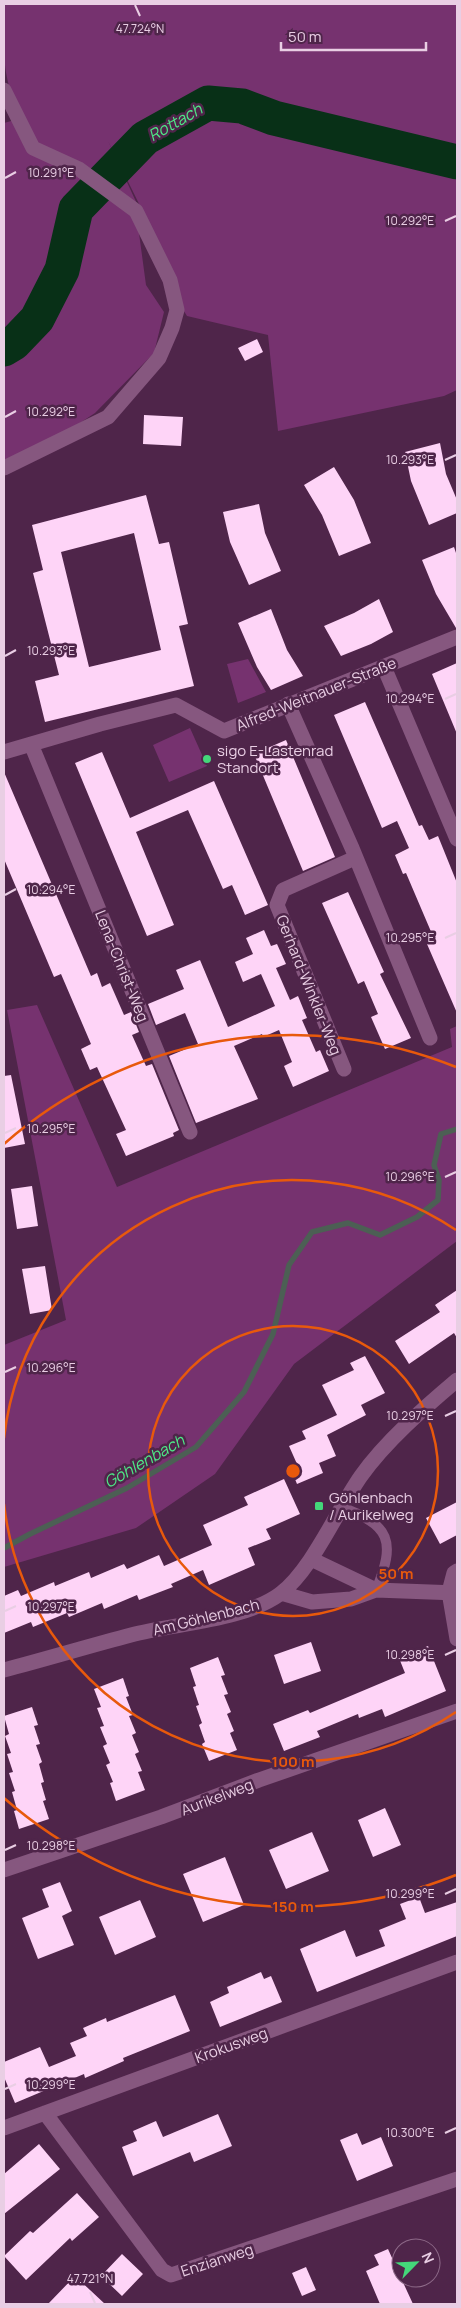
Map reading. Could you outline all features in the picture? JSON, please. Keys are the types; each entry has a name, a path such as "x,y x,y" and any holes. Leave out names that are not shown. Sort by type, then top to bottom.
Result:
{"street":[{"path":"4,90 33,148 79,169 136,211 170,280 177,310 172,328 159,358 108,417 4,468"},
{"name":"Alfred-Weitnauer-Straße","path":"4,752 176,705 224,730 457,637"},
{"path":"384,667 457,840"},
{"path":"288,704 430,1038"},
{"name":"Lena-Christ-Weg","path":"31,744 190,1132"},
{"name":"Gerhard-Winkler-Weg","path":"344,1069 277,906 283,890 355,858"},
{"name":"Am Göhlenbach","path":"4,1670 133,1634 234,1614 259,1607 281,1593 311,1559 340,1507 375,1458 430,1403 457,1380"},
{"path":"311,1559 376,1590"},
{"path":"457,1571 454,1573 453,1592 457,1639"},
{"path":"281,1593 312,1602 350,1599 376,1590 453,1592"},
{"name":"Aurikelweg","path":"4,1870 152,1821 259,1780 457,1711"},
{"name":"Krokusweg","path":"4,2128 457,1962"},
{"name":"Enzianweg","path":"45,2113 162,2270 171,2275 457,2179"}],"lane":[{"path":"340,1507 371,1520 380,1529 387,1541 388,1555 376,1590"}],"shaded area":[{"path":"4,4 457,4 457,390 444,396 278,431 268,335 187,316 182,308 146,218 108,141 138,206 136,211 146,285 164,312 154,353 95,413 33,454 4,462 4,123 22,118 10,89 7,76 4,49"},
{"path":"248,659 266,692 238,703 227,664"},
{"path":"190,728 207,766 169,782 153,745"},
{"path":"37,1005 117,1187 452,1047 450,1029 457,1026 457,1241 294,1364 215,1474 136,1528 4,1567 4,1345 66,1320 7,1010"}],"building":[{"path":"257,339 263,352 245,361 238,348"},
{"path":"144,415 183,417 181,446 143,444"},
{"path":"440,443 446,474 457,500 457,513 429,525 411,481 405,452"},
{"path":"334,467 354,500 371,543 339,556 322,515 304,485"},
{"path":"146,495 159,544 169,542 188,624 179,626 194,686 45,722 35,681 59,675 33,573 43,570 32,525","holes":["134,533 161,650 89,667 61,552"]},
{"path":"259,504 265,533 281,571 249,585 230,542 223,512"},
{"path":"454,547 457,556 456,628 436,594 422,560"},
{"path":"379,599 393,632 371,644 341,656 324,626 354,613"},
{"path":"271,609 287,650 303,676 271,690 257,667 238,623"},
{"path":"457,663 457,734 432,674"},
{"path":"365,702 419,826 422,825 429,840 438,836 457,883 457,1013 427,944 435,941 406,873 403,874 395,855 409,848 397,821 382,828 334,715"},
{"path":"286,740 335,857 303,871 254,754"},
{"path":"102,752 130,818 214,781 268,905 245,915 232,885 223,889 188,810 136,832 174,925 147,936 75,763"},
{"path":"4,772 91,976 97,973 102,987 110,983 124,1015 131,1012 139,1032 132,1035 146,1066 152,1064 179,1130 173,1133 174,1136 126,1156 116,1134 126,1130 97,1067 90,1070 81,1049 91,1044 61,974 54,977 4,859"},
{"path":"348,892 384,972 380,974 411,1038 385,1049 371,1017 378,1014 364,981 358,984 322,903"},
{"path":"264,930 271,946 277,944 286,964 276,968 290,1000 298,996 307,1018 302,1020 316,1052 320,1050 329,1071 293,1087 284,1066 292,1062 279,1030 263,1037 262,1034 234,1046 258,1099 196,1123 169,1056 198,1044 185,1013 156,1025 148,1004 184,989 176,970 200,960 228,1027 275,1006 261,974 243,982 235,962 253,954 246,938"},
{"path":"11,1075 25,1144 4,1148 4,1076"},
{"path":"32,1186 38,1226 17,1229 11,1189"},
{"path":"45,1266 52,1310 30,1314 22,1269"},
{"path":"457,1290 457,1338 454,1333 409,1364 395,1341 440,1312 435,1305"},
{"path":"365,1356 385,1393 361,1405 366,1415 327,1435 336,1456 319,1463 323,1473 297,1484 290,1467 297,1464 289,1446 306,1439 302,1431 337,1415 322,1385 354,1370 350,1363"},
{"path":"284,1479 300,1514 266,1529 271,1539 248,1548 255,1565 209,1585 203,1570 171,1584 173,1587 139,1600 137,1595 104,1609 102,1603 69,1617 67,1613 33,1627 31,1622 4,1633 4,1596 18,1590 21,1596 54,1582 55,1586 89,1572 91,1578 124,1564 127,1569 159,1555 164,1566 212,1545 203,1525 248,1505 244,1497"},
{"path":"457,1502 457,1535 440,1544 426,1518"},
{"path":"311,1642 321,1671 284,1684 274,1655"},
{"path":"428,1646 446,1691 385,1717 382,1709 359,1718 358,1714 317,1731 320,1737 284,1751 273,1724 308,1710 310,1713 405,1673 399,1658"},
{"path":"218,1657 225,1675 221,1676 228,1694 224,1695 231,1712 227,1714 234,1731 230,1733 237,1750 209,1761 202,1744 205,1742 199,1725 202,1723 196,1706 199,1705 193,1687 196,1686 190,1668"},
{"path":"123,1678 129,1696 126,1697 133,1715 129,1716 136,1733 132,1735 139,1752 135,1754 142,1771 138,1772 145,1790 116,1801 110,1783 113,1782 106,1765 110,1763 103,1746 107,1744 100,1727 104,1726 97,1708 101,1707 94,1689"},
{"path":"32,1707 38,1725 34,1726 40,1744 36,1745 42,1762 39,1764 44,1782 41,1783 46,1800 43,1801 49,1819 19,1829 14,1811 17,1810 12,1792 15,1791 9,1773 13,1772 7,1754 11,1753 5,1736 9,1734 4,1716"},
{"path":"385,1808 401,1845 373,1857 358,1820"},
{"path":"312,1832 329,1871 286,1889 269,1850"},
{"path":"225,1857 244,1905 203,1922 183,1874"},
{"path":"60,1882 72,1911 62,1916 74,1945 38,1959 22,1918 49,1907 42,1889"},
{"path":"419,1897 425,1913 457,1902 457,1936 317,1992 300,1949 345,1930 356,1957 385,1946 379,1930 406,1919 400,1904"},
{"path":"140,1900 156,1937 115,1955 99,1917"},
{"path":"261,1972 264,1979 271,1976 282,2002 220,2027 210,2002 229,1993 227,1987"},
{"path":"175,1995 190,2031 123,2058 124,2061 85,2078 84,2074 15,2103 4,2077 4,2062 40,2047 49,2067 76,2056 70,2043 87,2036 83,2028 106,2018 107,2022"},
{"path":"218,2114 232,2146 194,2162 190,2152 133,2176 122,2147 137,2141 133,2131 156,2121 163,2137"},
{"path":"357,2133 362,2145 381,2137 393,2166 357,2181 340,2140"},
{"path":"39,2144 60,2169 4,2214 4,2174"},
{"path":"77,2193 99,2217 72,2241 70,2238 26,2280 4,2256 30,2231 33,2233"},
{"path":"388,2249 391,2256 391,2288 406,2288 413,2304 380,2304 366,2271 379,2265 374,2255"},
{"path":"122,2254 143,2274 122,2296 101,2276"},
{"path":"306,2267 316,2290 302,2296 292,2273"},
{"path":"75,2276 105,2304 48,2304"}],"waterway":[{"name":"Rottach","path":"4,349 14,343 37,319 62,270 76,209 145,138 208,103 242,106 274,118 457,162"},
{"name":"Göhlenbach","path":"4,1548 127,1488 196,1447 244,1392 273,1334 289,1265 312,1232 348,1223 380,1235 417,1217 438,1200 439,1180 434,1165 441,1134 457,1129"}],"place":[{"name":"sigo E-Lastenrad Standort","path":"207,759"},
{"name":"Göhlenbach / Aurikelweg","path":"319,1506"}]}
